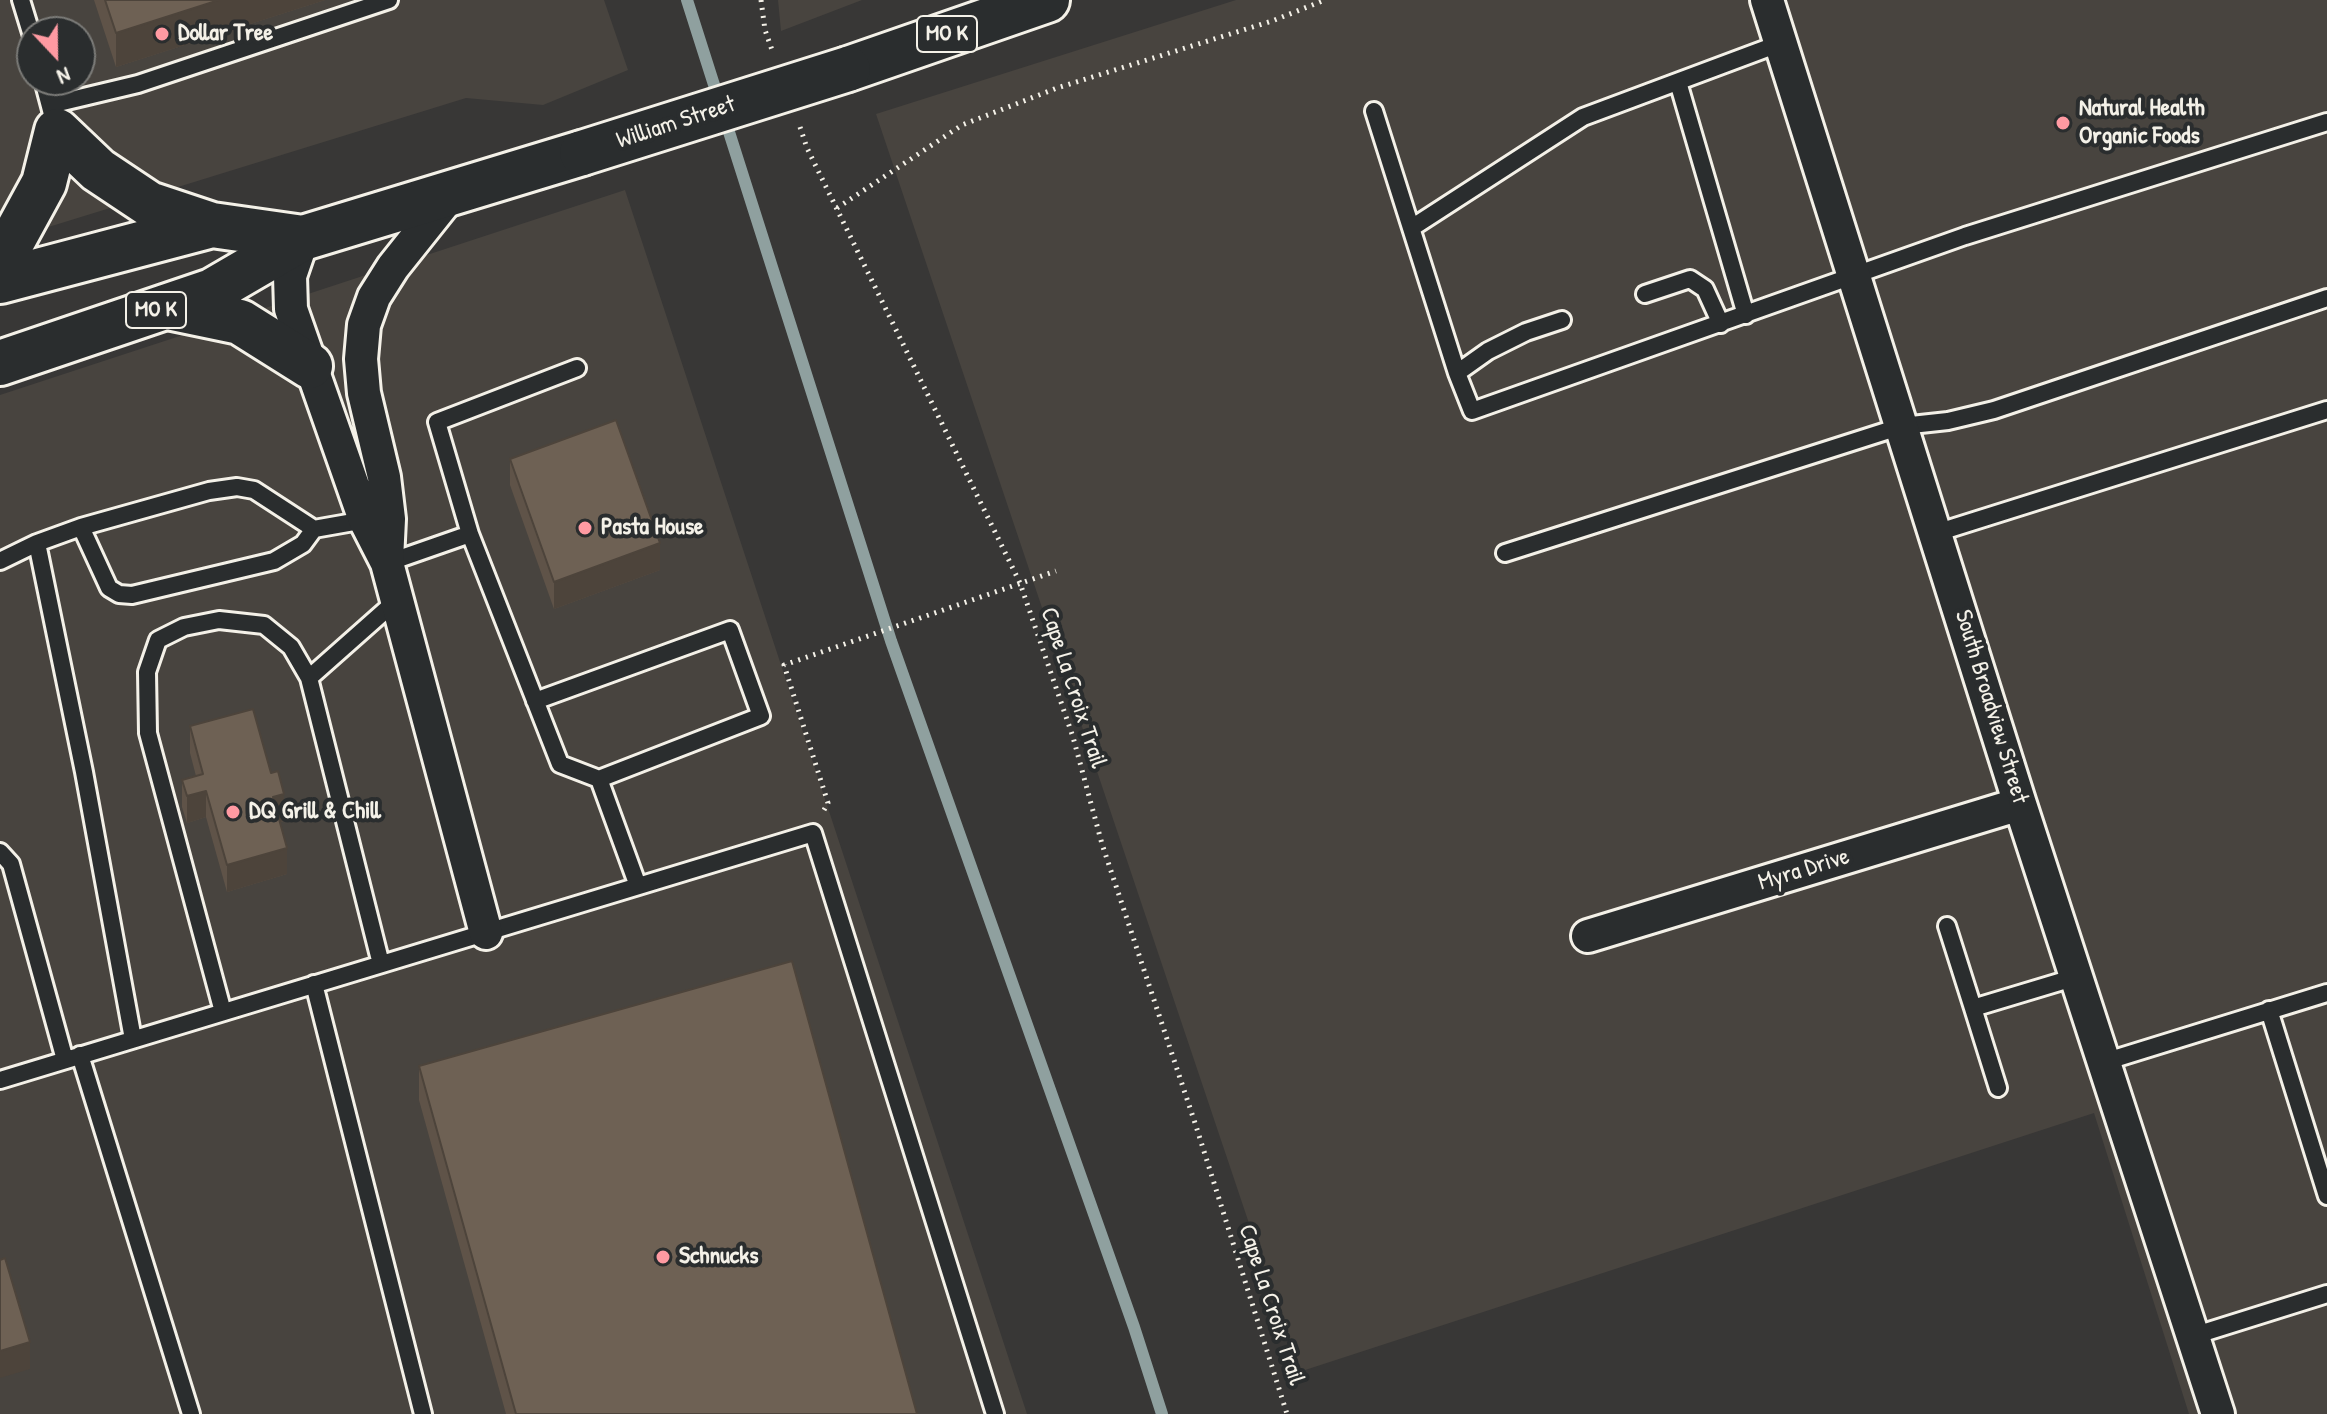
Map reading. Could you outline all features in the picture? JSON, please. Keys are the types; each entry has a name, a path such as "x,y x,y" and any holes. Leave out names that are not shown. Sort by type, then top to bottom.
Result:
{"main road":[{"name":"William Street","path":"0,363 212,291 303,238 848,69 1047,0"},
{"path":"53,118 98,170 149,204 212,225"},
{"path":"0,251 14,238 44,183 53,118"},
{"name":"William Street","path":"0,281 212,225 303,238"},
{"path":"165,306 240,322 310,366"}],"street":[{"name":"South Broadview Street","path":"1767,0 2020,804 2218,1414"},
{"path":"387,563 389,519 384,477 364,393 361,359 364,325 374,297 393,267 452,193"},
{"path":"303,238 290,276 291,309 365,520 387,563 486,933"},
{"name":"Myra Drive","path":"1588,936 2020,804"}],"lane":[{"path":"47,96 53,118 138,84 389,0"},
{"path":"1413,227 1583,117 1781,43"},
{"path":"1678,82 1746,315"},
{"path":"1374,111 1457,373 1472,411 1965,236 2327,122"},
{"path":"1645,294 1690,279 1705,289 1721,324"},
{"path":"1505,553 1902,426 1948,421 1994,410 2327,298"},
{"path":"1457,373 1501,344 1562,320"},
{"path":"535,701 730,630 761,716 599,779 560,764 535,701 470,534 437,422 577,368"},
{"path":"1936,533 2327,410"},
{"path":"0,561 81,527 209,491 237,487 254,490 314,529 365,520"},
{"path":"81,527 109,588 119,594 132,595 274,561 303,544 314,529"},
{"path":"387,563 470,534"},
{"path":"37,543 84,772 133,1039"},
{"path":"309,678 397,600"},
{"path":"223,1012 148,733 147,672 158,640 184,627 219,620 264,625 291,647 309,678 381,964"},
{"path":"599,779 638,886"},
{"path":"0,1080 813,833 995,1414"},
{"path":"0,852 11,864 43,980 72,1057 191,1414"},
{"path":"1947,926 1998,1088"},
{"path":"1973,1008 2076,977"},
{"path":"314,984 423,1414"},
{"path":"2104,1062 2327,993"},
{"path":"2269,1010 2327,1196"},
{"path":"2193,1336 2327,1294"}],"path":[{"path":"761,0 765,30 776,59"},
{"path":"837,208 962,125 1057,88 1272,21 1325,0"},
{"name":"Cape La Croix Trail","path":"797,118 807,148 1020,583 1073,737 1102,844 1287,1414"},
{"path":"813,833 828,803 784,665 1056,571"}],"shaded area":[{"path":"0,0 604,0 628,70 543,105 466,98 0,242"},
{"path":"778,0 862,0 781,31"},
{"path":"1236,0 2327,0 2327,1414 2189,1414 2094,1113 1299,1372 876,114"},
{"path":"625,190 1027,1414 0,1414 0,395"}],"building":[{"path":"105,0 219,0 116,33"},
{"name":"Pasta House","path":"616,420 660,543 554,582 510,459"},
{"name":"DQ Grill & Chill","path":"253,709 271,773 278,771 284,794 273,797 287,848 227,865 206,791 187,796 182,780 203,774 190,726"},
{"name":"Schnucks","path":"792,961 917,1414 516,1414 419,1066"},
{"path":"5,1258 30,1342 0,1351 0,1260"}],"waterway":[{"path":"687,0 891,641 1162,1414"}],"place":[{"name":"Dollar Tree","path":"162,34"},
{"name":"Natural Health Organic Foods","path":"2063,123"},
{"name":"Pasta House","path":"585,528"},
{"name":"DQ Grill & Chill","path":"233,812"},
{"name":"Schnucks","path":"663,1257"}]}
